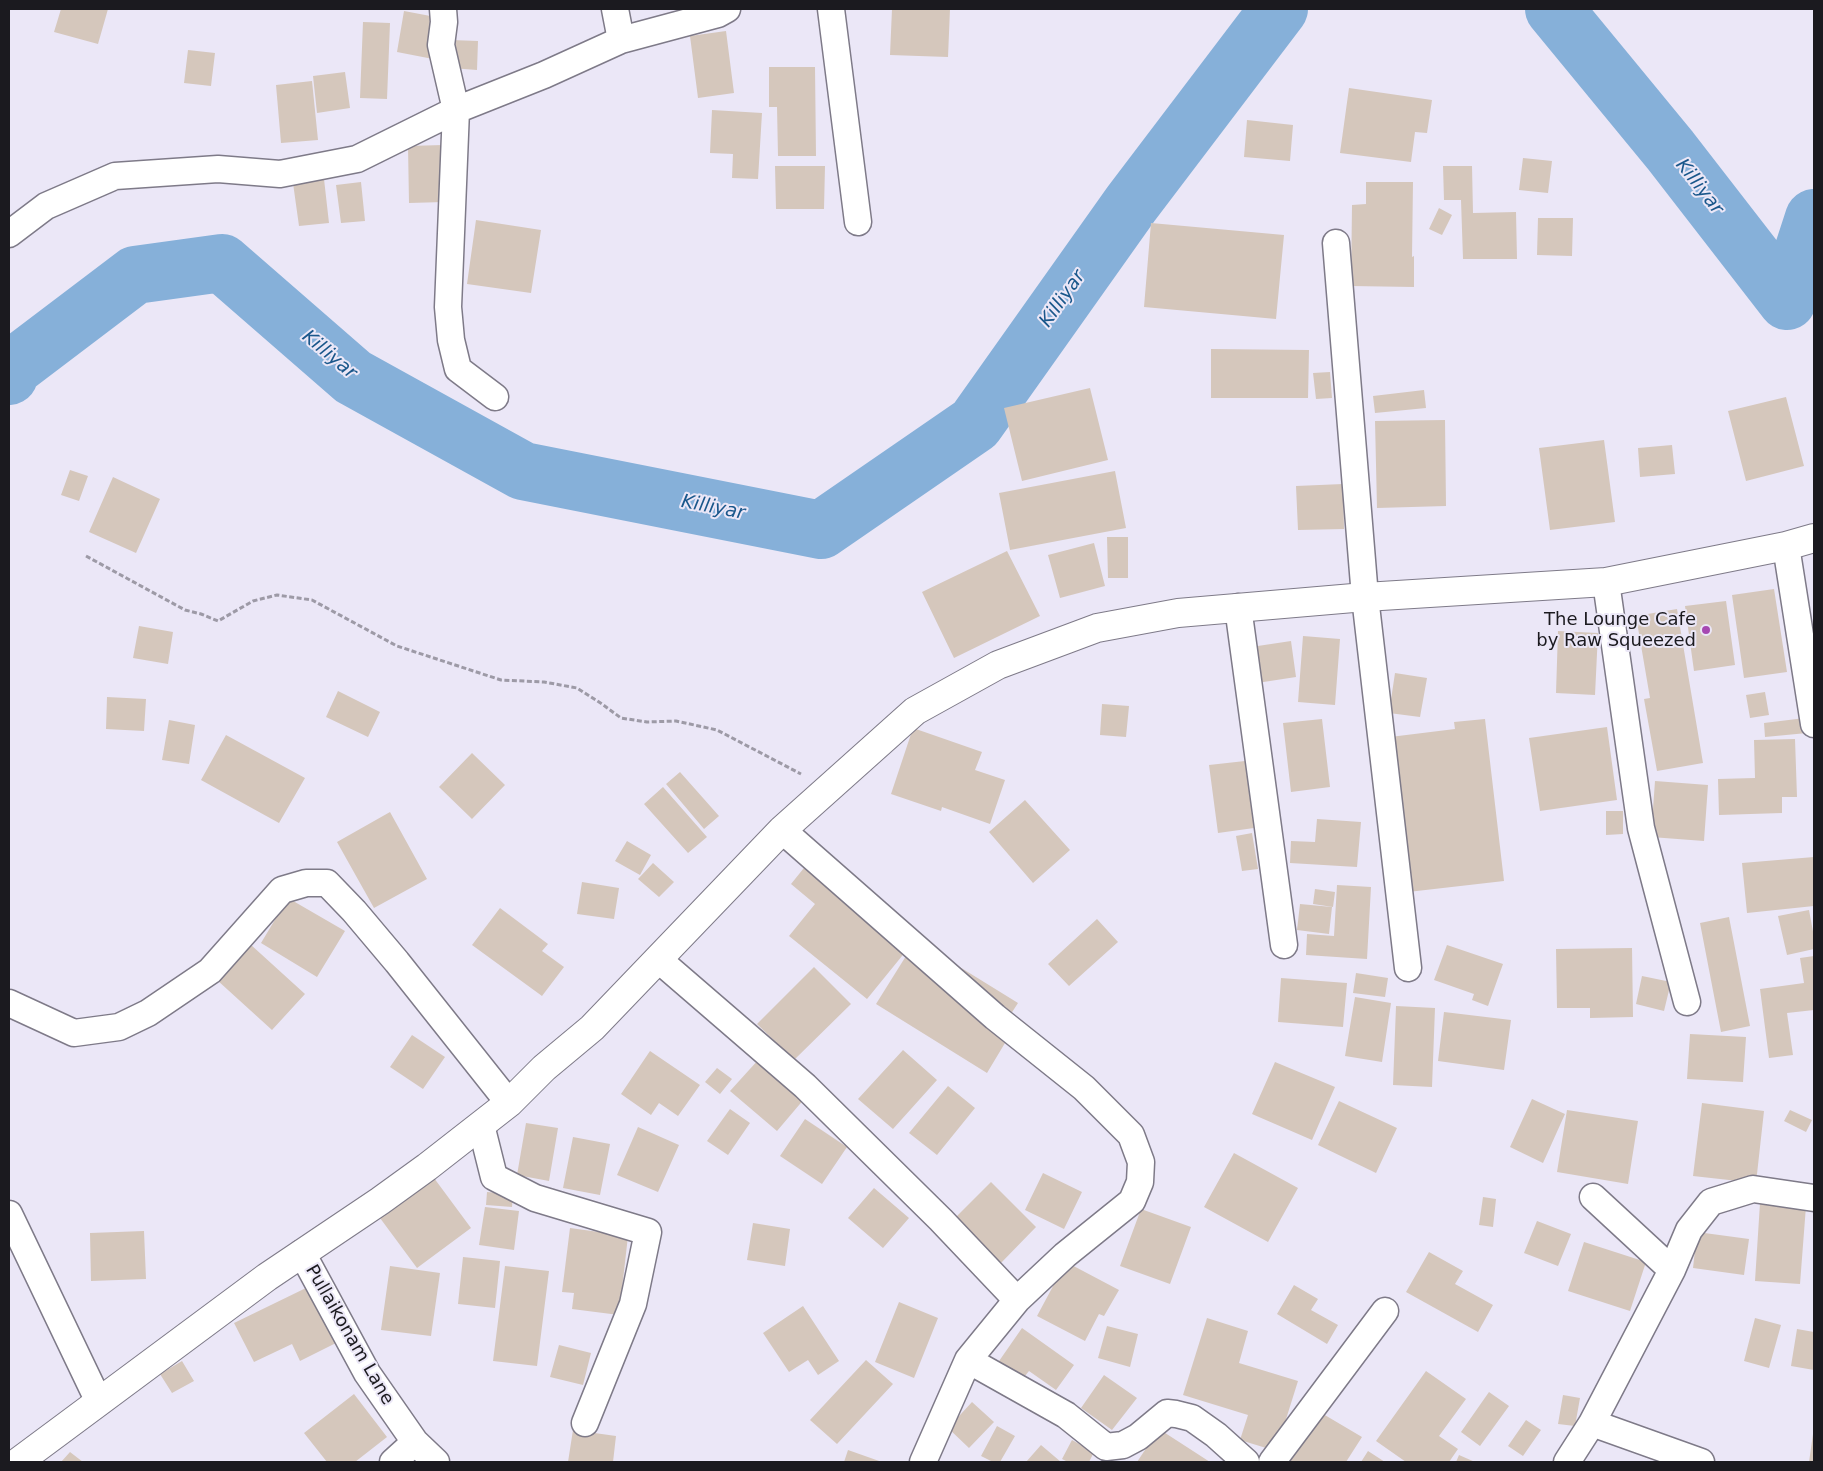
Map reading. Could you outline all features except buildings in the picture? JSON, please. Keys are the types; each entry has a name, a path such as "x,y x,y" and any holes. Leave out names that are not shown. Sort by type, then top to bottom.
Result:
{"street":[{"path":"443,9 444,22 441,45 456,110 448,307 451,340 458,369 495,397"},
{"path":"615,9 621,40"},
{"path":"9,234 46,206 115,176 218,169 280,174 357,159 456,110 621,40 718,14 727,9"},
{"path":"832,9 858,222"},
{"path":"1336,243 1365,597 1408,968"},
{"path":"18,1462 267,1277 388,1195 481,1125 592,1028 782,830 828,789 916,711 998,665 1097,628 1178,613 1365,597 1606,582 1786,546 1814,538"},
{"path":"1786,546 1814,724"},
{"path":"1606,582 1642,828 1687,1002"},
{"path":"1238,607 1284,946"},
{"path":"782,830 995,1017 1084,1088 1131,1135 1141,1162 1140,1182 1132,1201 1065,1255 1017,1300 968,1360 923,1462"},
{"path":"9,1003 74,1032 118,1027 148,1013 210,971 282,890 306,883 328,883 397,962 508,1103"},
{"path":"658,960 805,1086 941,1220 1017,1300"},
{"path":"481,1125 494,1177 535,1198 648,1232 633,1304 585,1423"},
{"path":"1568,1462 1592,1423 1672,1270 1689,1230 1711,1202 1753,1189 1814,1198"},
{"path":"1593,1196 1672,1270"},
{"path":"9,1214 99,1402"},
{"name":"Pullaikonam Lane","path":"302,1253 367,1373 415,1442 436,1462"},
{"path":"1272,1462 1385,1311"},
{"path":"968,1360 1066,1416 1106,1447 1123,1445 1138,1437 1167,1413 1192,1418 1216,1435 1246,1462"},
{"path":"1592,1423 1701,1462"},
{"path":"393,1462 415,1442"}],"path":[{"path":"86,556 185,610 218,621 253,600 277,595 312,600 397,646 501,680 544,682 576,688 621,718 647,722 676,720 717,730 759,750 828,789"}],"waterway":[{"name":"Killiyar","path":"9,376 11,369 135,275 222,263 353,377 523,471 821,530 975,424 1131,204 1279,9"},
{"name":"Killiyar","path":"1554,9 1670,150 1787,301 1814,218"}],"place":[{"name":"The Lounge Cafe by Raw Squeezed","path":"1706,630"}]}
